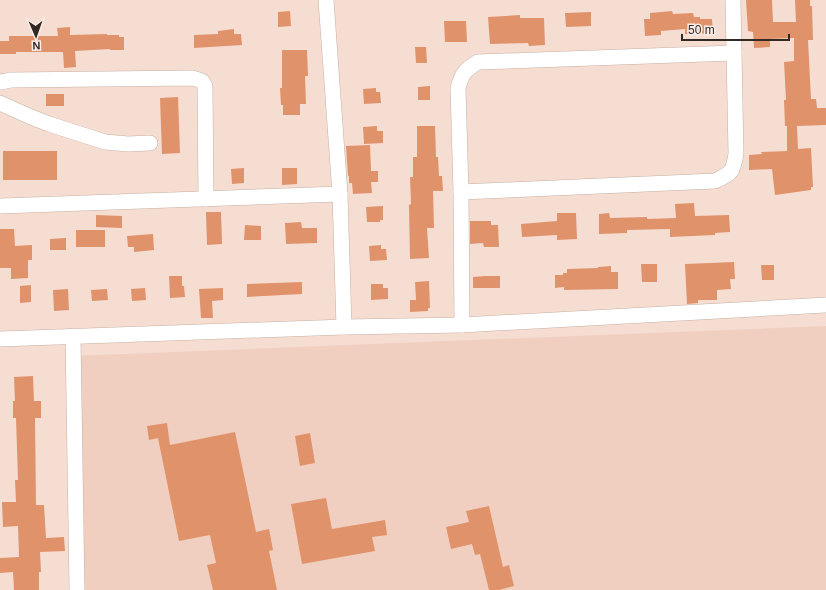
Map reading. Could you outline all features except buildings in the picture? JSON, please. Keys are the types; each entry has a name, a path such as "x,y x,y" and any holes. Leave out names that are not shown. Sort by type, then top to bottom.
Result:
{"street":[{"path":"326,0 340,194 344,326"},
{"path":"461,192 715,180 727,176 733,168 736,154 733,0"},
{"path":"462,325 461,192 458,88 461,78 468,68 478,62 734,53"},
{"path":"0,82 11,80 193,78 202,81 205,86 206,199"},
{"path":"0,103 37,119 105,142 128,144 150,143"},
{"path":"0,206 340,194"},
{"path":"0,339 344,326 462,325 826,305"},
{"path":"73,336 78,590"}],"shaded area":[{"path":"826,326 826,590 80,590 73,356"}]}
